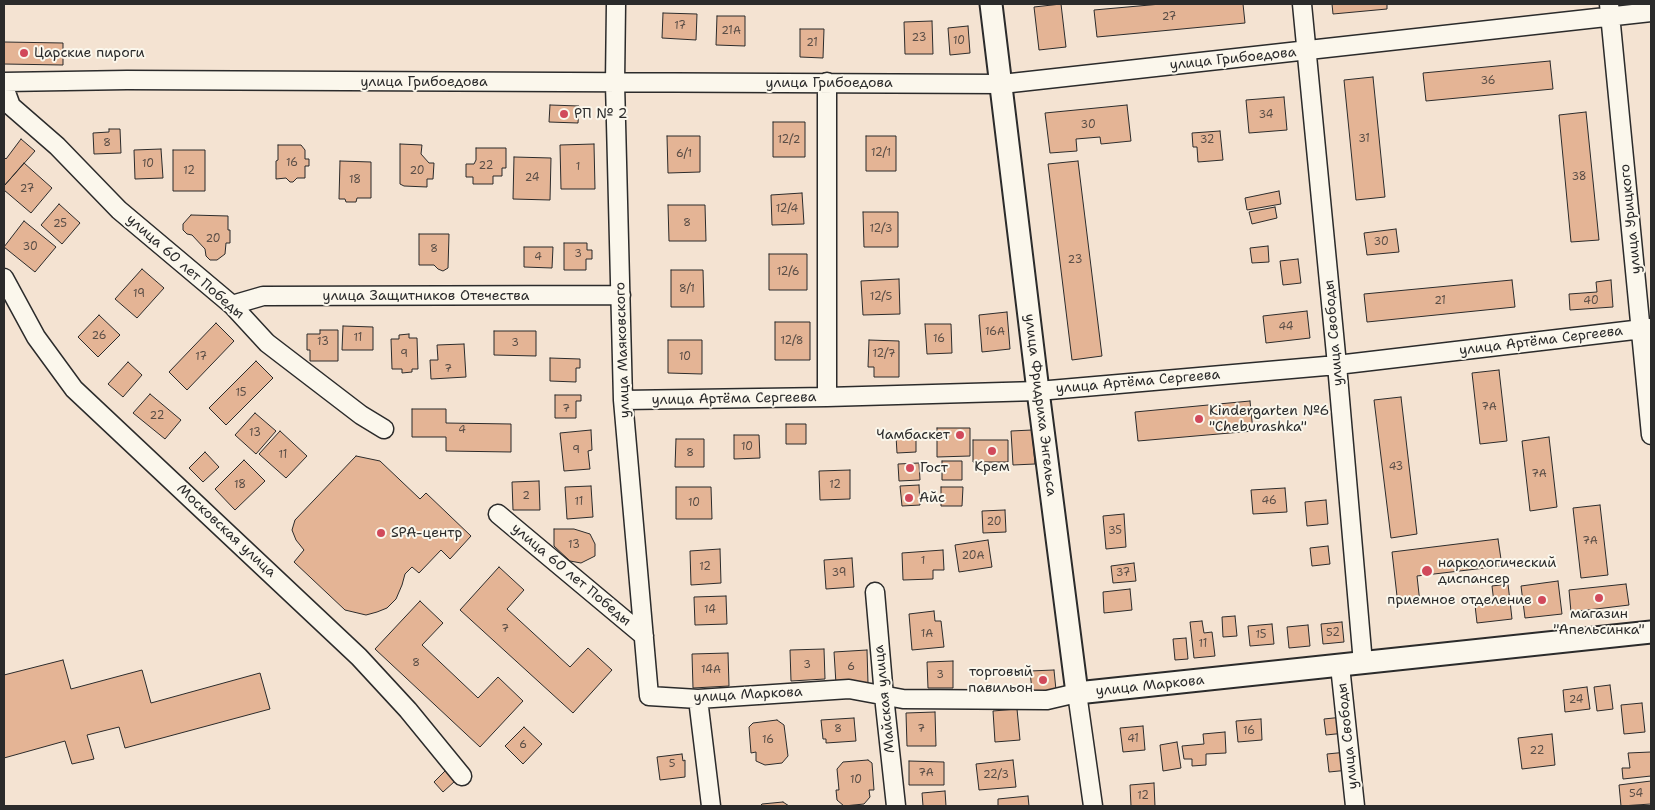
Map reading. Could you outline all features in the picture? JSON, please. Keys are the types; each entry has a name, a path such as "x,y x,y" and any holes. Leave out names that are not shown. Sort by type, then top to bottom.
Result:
{"street":[{"name":"улица Маяковского","path":"616,4 615,83 623,400 649,696"},
{"name":"улица Фридриха Энгельса","path":"991,4 1038,391 1093,806"},
{"name":"улица Свободы","path":"1302,4 1337,365 1363,663"},
{"name":"улица Грибоедова","path":"4,82 127,80 1002,84 1307,51 1610,10 1651,12"},
{"name":"улица Урицкого","path":"1610,10 1646,328 1651,435"},
{"path":"827,82 827,398"},
{"name":"улица 60 лет Победы","path":"4,87 11,106 57,146 119,210 232,305 267,344 360,415 384,428"},
{"name":"Московская улица","path":"4,278 36,338 74,389 359,657 408,710 462,776"},
{"name":"улица Защитников Отечества","path":"232,305 263,296 621,295"},
{"name":"улица Артёма Сергеева","path":"623,400 827,398 1038,391 1337,365 1646,328"},
{"name":"улица 60 лет Победы","path":"498,514 644,636"},
{"name":"Майская улица","path":"875,592 896,806"},
{"name":"улица Маркова","path":"649,696 698,699 849,688 903,699 1047,700 1077,693 1651,632"},
{"name":"улица Свободы","path":"1340,666 1355,806"},
{"path":"698,699 711,806"}],"building":[{"path":"1061,4 1066,47 1039,50 1034,7"},
{"path":"1161,4 1243,4 1245,23 1097,37 1094,10"},
{"path":"1332,4 1387,4 1387,9 1333,14"},
{"path":"663,13 697,14 696,40 662,38"},
{"path":"717,16 745,16 745,46 716,45"},
{"path":"932,21 933,54 905,54 904,22"},
{"path":"968,26 970,53 950,55 948,28"},
{"path":"800,29 824,29 823,58 800,57"},
{"path":"4,42 63,43 63,65 4,64"},
{"path":"1550,61 1553,89 1426,101 1423,73"},
{"path":"1373,77 1385,197 1356,200 1344,80"},
{"path":"1284,97 1287,130 1249,133 1246,100"},
{"name":"РП № 2","path":"550,105 579,106 578,123 549,122"},
{"path":"1127,105 1131,141 1101,144 1100,137 1076,139 1077,151 1050,153 1045,113"},
{"path":"1586,112 1599,240 1571,242 1559,115"},
{"path":"773,122 805,122 805,157 773,157"},
{"path":"109,129 120,129 121,153 94,154 93,133 109,132"},
{"path":"1220,131 1223,160 1198,162 1197,147 1193,147 1192,133"},
{"path":"667,136 700,136 700,172 668,173"},
{"path":"866,136 896,136 896,171 866,171"},
{"path":"21,139 35,151 4,186 4,157 6,159"},
{"path":"400,144 422,145 421,154 429,163 434,163 433,179 427,179 427,187 404,186 400,184"},
{"path":"594,144 595,189 561,189 560,145"},
{"path":"278,145 301,145 305,150 305,159 309,159 309,166 305,166 305,178 297,178 293,182 286,178 276,179"},
{"path":"476,148 506,148 506,168 502,168 502,176 493,176 493,184 473,184 473,177 466,177 466,164 474,164"},
{"path":"161,149 163,178 135,179 134,150"},
{"path":"173,150 205,150 205,191 173,191"},
{"path":"514,157 551,158 550,200 513,199"},
{"path":"340,161 371,162 371,198 357,198 356,202 346,202 345,199 339,199"},
{"path":"1078,161 1102,356 1072,360 1048,164"},
{"path":"24,163 52,188 31,213 4,190 4,186"},
{"path":"1279,191 1281,204 1247,210 1245,198"},
{"path":"802,193 804,224 772,225 771,195"},
{"path":"59,204 80,223 62,244 41,225"},
{"path":"668,205 705,205 706,241 669,241"},
{"path":"1275,207 1277,218 1252,224 1249,212"},
{"path":"863,212 898,212 898,247 864,247"},
{"path":"191,215 228,216 230,243 226,243 225,254 217,260 210,260 206,256 205,249 192,235 187,234 183,230 183,224"},
{"path":"24,221 56,247 35,272 4,247"},
{"path":"1396,229 1399,252 1367,255 1364,233"},
{"path":"419,234 449,234 448,268 443,271 434,265 419,265"},
{"path":"564,243 587,243 587,250 592,250 592,259 586,259 586,270 564,270"},
{"path":"1268,246 1269,262 1252,263 1250,248"},
{"path":"524,247 553,247 552,268 524,267"},
{"path":"769,254 807,254 807,290 769,290"},
{"path":"1298,259 1301,283 1283,285 1280,261"},
{"path":"142,269 164,288 137,318 115,299"},
{"path":"671,270 703,270 704,307 671,307"},
{"path":"899,279 900,314 863,315 861,281"},
{"path":"1512,280 1515,307 1367,322 1364,294"},
{"path":"1611,280 1613,307 1570,310 1569,294 1597,292 1596,282"},
{"path":"1307,311 1310,338 1266,343 1263,316"},
{"path":"1007,312 1010,349 982,352 979,315"},
{"path":"99,315 120,335 98,357 78,337"},
{"path":"775,322 810,322 810,360 775,360"},
{"path":"216,323 234,341 187,390 169,372"},
{"path":"925,324 951,324 952,353 927,354"},
{"path":"343,326 373,327 373,350 342,350"},
{"path":"320,330 338,330 338,361 310,361 310,350 307,350 307,334 320,334"},
{"path":"494,331 536,331 536,356 494,355"},
{"path":"409,334 409,338 417,338 418,369 402,373 402,369 392,369 391,339 399,339 399,335"},
{"path":"668,340 702,340 702,374 668,373"},
{"path":"869,340 899,341 899,377 874,377 874,367 868,367"},
{"path":"464,344 466,377 431,379 430,360 438,360 437,345"},
{"path":"550,358 580,359 580,368 576,368 576,382 550,381"},
{"path":"256,361 273,378 226,425 209,408"},
{"path":"128,362 142,375 123,397 108,384"},
{"path":"1499,370 1507,441 1480,444 1472,373"},
{"path":"150,394 181,420 165,439 133,413"},
{"path":"555,395 581,395 581,401 576,401 576,418 555,418"},
{"path":"1401,397 1417,534 1391,538 1374,400"},
{"path":"1250,401 1253,431 1138,441 1135,412"},
{"path":"412,409 446,409 446,423 511,424 511,452 446,451 446,437 412,437"},
{"path":"255,413 276,431 256,454 235,435"},
{"path":"786,424 806,424 806,444 786,444"},
{"path":"937,428 970,428 970,456 937,457"},
{"path":"591,430 592,450 588,451 590,469 564,471 560,433"},
{"path":"1032,430 1035,464 1013,465 1011,431"},
{"path":"280,431 307,456 286,478 259,454"},
{"path":"734,435 759,435 760,458 734,459"},
{"path":"916,435 916,452 897,453 896,436"},
{"path":"1549,437 1557,507 1530,511 1522,441"},
{"path":"676,439 704,439 704,467 675,467"},
{"path":"973,440 1008,440 1008,462 973,462"},
{"path":"205,452 219,467 203,482 189,468"},
{"name":"SPA-центр","path":"356,456 380,461 420,499 426,493 471,536 450,559 441,550 419,573 412,567 405,574 396,599 387,608 366,615 345,610 294,562 304,550 296,540 292,530 295,520"},
{"path":"244,460 265,481 235,510 215,489"},
{"path":"942,461 962,461 962,480 942,480"},
{"path":"919,463 920,480 899,481 898,464"},
{"path":"850,470 850,499 820,500 819,471"},
{"path":"539,481 540,510 513,510 512,482"},
{"path":"919,485 920,505 902,506 900,486"},
{"path":"591,486 593,517 567,519 565,487"},
{"path":"676,487 711,487 712,519 676,519"},
{"path":"941,487 963,487 962,506 941,506"},
{"path":"1285,488 1287,512 1253,514 1251,490"},
{"path":"1326,500 1328,524 1307,526 1305,502"},
{"path":"1600,505 1608,575 1581,578 1573,508"},
{"path":"1005,510 1006,532 983,533 982,511"},
{"path":"1124,514 1126,547 1106,549 1103,516"},
{"path":"554,529 574,529 590,534 595,544 595,556 581,563 570,561 554,546"},
{"name":"наркологический диспансер","path":"1498,539 1502,566 1417,576 1420,603 1398,605 1392,552"},
{"path":"988,540 992,567 959,572 955,545"},
{"path":"1328,546 1330,564 1312,566 1310,548"},
{"path":"720,549 721,583 691,585 690,551"},
{"path":"943,550 944,570 933,570 933,579 903,580 902,553"},
{"path":"852,558 854,587 826,589 824,560"},
{"path":"1134,563 1136,581 1113,583 1111,566"},
{"path":"499,567 524,590 507,609 570,667 588,648 612,670 573,713 460,610"},
{"name":"приемное отделение","path":"1558,581 1562,614 1525,618 1521,586"},
{"path":"1508,584 1512,619 1477,623 1475,605 1494,603 1492,586"},
{"name":"магазин \"Апельсинка\"","path":"1626,584 1629,605 1571,612 1569,590"},
{"path":"1130,589 1132,610 1104,613 1103,592"},
{"path":"726,596 727,624 695,625 694,597"},
{"path":"420,601 443,623 422,645 478,698 498,677 523,701 480,747 375,649"},
{"path":"934,611 935,621 941,621 944,647 912,650 909,614"},
{"path":"1235,616 1237,636 1223,637 1222,617"},
{"path":"1202,621 1204,633 1212,632 1215,656 1194,658 1190,622"},
{"path":"1342,622 1344,642 1323,644 1321,624"},
{"path":"1272,624 1274,644 1250,646 1248,626"},
{"path":"1308,625 1310,646 1289,648 1287,627"},
{"path":"1186,638 1188,659 1175,660 1173,639"},
{"path":"824,649 825,679 791,681 790,650"},
{"path":"867,650 868,683 836,684 834,652"},
{"path":"728,653 729,686 693,688 692,654"},
{"path":"63,660 71,689 142,670 151,703 260,673 270,709 125,748 119,727 87,735 94,759 72,764 65,741 4,758 4,675"},
{"path":"953,661 953,688 928,688 927,662"},
{"name":"торговый павильон","path":"1054,670 1056,690 1032,691 1030,671"},
{"path":"1610,685 1613,709 1597,711 1594,687"},
{"path":"1587,687 1590,709 1565,712 1563,690"},
{"path":"1642,703 1645,732 1624,734 1621,705"},
{"path":"1017,709 1020,740 995,742 993,711"},
{"path":"935,712 936,746 907,746 906,713"},
{"path":"1343,717 1345,733 1326,735 1324,719"},
{"path":"854,718 856,741 826,743 826,739 823,739 821,720"},
{"path":"1261,719 1262,740 1238,742 1236,721"},
{"path":"777,720 784,725 788,756 782,763 765,765 756,761 756,752 751,753 749,727 753,723"},
{"path":"1143,726 1145,750 1123,752 1120,728"},
{"path":"524,727 542,744 523,764 505,746"},
{"path":"1225,732 1226,753 1206,754 1206,765 1192,766 1192,759 1184,759 1182,746 1204,744 1203,734"},
{"path":"1552,734 1555,765 1522,769 1518,738"},
{"path":"1177,742 1181,768 1163,771 1160,745"},
{"path":"1347,752 1349,770 1329,772 1327,754"},
{"path":"1651,752 1651,776 1623,779 1622,768 1630,768 1628,753"},
{"path":"682,754 683,761 685,760 685,777 660,780 657,757"},
{"path":"868,760 872,763 874,790 869,790 870,797 864,804 844,806 837,800 836,790 839,790 837,769 843,762"},
{"path":"1013,760 1016,787 979,790 976,764"},
{"path":"909,761 944,762 944,785 909,785"},
{"path":"446,770 455,781 443,792 434,782"},
{"path":"1651,781 1651,804 1621,806 1619,785"},
{"path":"1154,783 1155,806 1131,806 1130,785"},
{"path":"945,791 946,806 923,806 922,793"},
{"path":"1028,796 1029,806 998,806 998,799"},
{"path":"783,802 789,806 760,806 762,804"}],"place":[{"name":"Царские пироги","path":"24,53"},
{"name":"РП № 2","path":"564,114"},
{"name":"Kindergarten №6 \"Cheburashka\"","path":"1199,419"},
{"name":"Чамбаскет","path":"960,435"},
{"name":"Крем","path":"992,451"},
{"name":"Гост","path":"910,468"},
{"name":"Айс","path":"909,498"},
{"name":"SPA-центр","path":"381,533"},
{"name":"наркологический диспансер","path":"1427,571"},
{"name":"магазин \"Апельсинка\"","path":"1599,598"},
{"name":"приемное отделение","path":"1542,600"},
{"name":"торговый павильон","path":"1043,680"}]}
